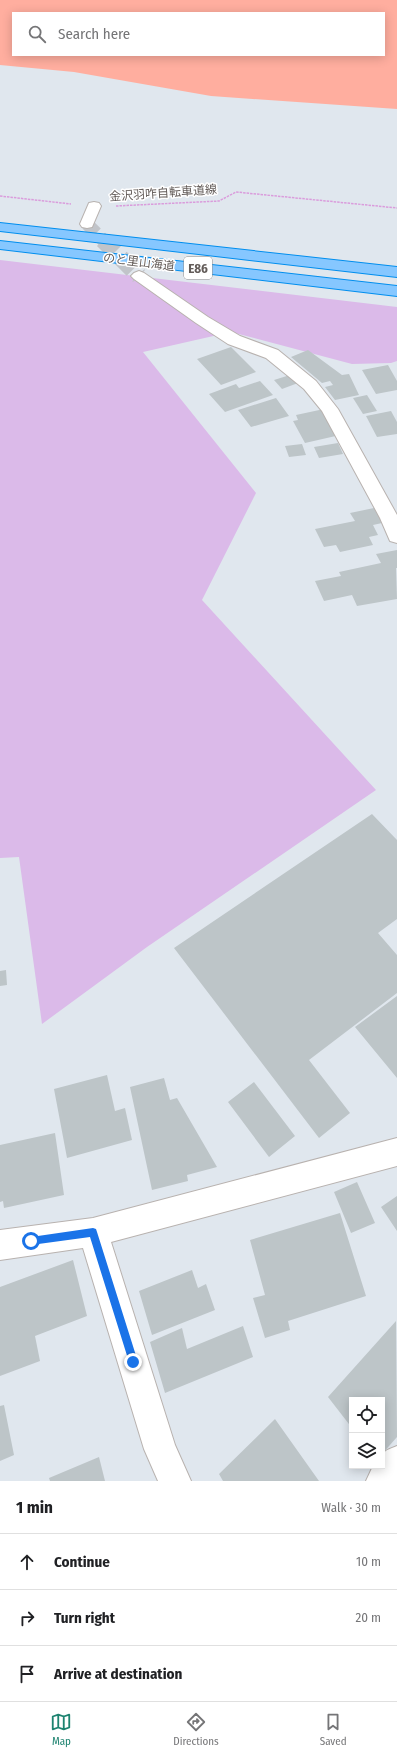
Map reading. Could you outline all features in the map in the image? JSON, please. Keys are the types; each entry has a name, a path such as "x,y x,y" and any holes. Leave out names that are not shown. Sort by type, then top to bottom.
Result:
{"highway":[{"name":"のと里山海道","path":"0,227 397,272"},
{"name":"のと里山海道","path":"0,245 397,292"}],"street":[{"path":"87,224 94,206"},
{"path":"139,276 202,320 234,340 272,354 310,385 329,410 393,518 397,536"},
{"path":"0,1245 93,1232 397,1152"},
{"path":"93,1232 160,1449 174,1481"},
{"path":"382,1481 397,1462"}],"path":[{"name":"金沢羽咋自転車道線","path":"0,196 94,206 134,206 219,201 236,192 397,208"}],"shaded area":[{"path":"0,0 397,0 397,109 211,96 74,72 0,65"},
{"path":"0,260 397,307 397,361 391,363 352,364 231,332 143,352 256,493 202,600 376,790 147,947 42,1024 19,857 0,858"}],"building":[{"path":"231,347 256,372 221,385 197,359"},
{"path":"308,350 342,375 349,374 359,395 335,400 325,387 333,385 330,381 322,383 291,357"},
{"path":"388,365 397,381 397,390 376,394 362,370"},
{"path":"290,375 298,383 282,389 274,380"},
{"path":"260,381 273,395 225,412 209,394 236,384 239,388"},
{"path":"367,395 377,411 363,414 353,398"},
{"path":"276,398 289,416 251,427 238,410"},
{"path":"324,409 340,435 305,443 293,421 298,420 296,415"},
{"path":"391,411 397,422 397,434 377,437 366,416"},
{"path":"338,443 343,454 319,458 314,447"},
{"path":"302,444 306,455 289,457 285,446"},
{"path":"374,508 382,523 373,525 378,535 369,537 373,545 340,552 336,545 324,547 315,529 355,521 350,513"},
{"path":"397,550 397,599 357,606 352,595 324,601 315,581 341,576 339,572 381,563 376,554"},
{"path":"372,814 397,840 397,919 378,933 397,955 397,993 309,1060 350,1113 319,1138 174,948"},
{"path":"6,970 7,985 0,986 0,971"},
{"path":"397,996 397,1078 355,1027"},
{"path":"107,1075 115,1111 125,1108 132,1140 67,1158 54,1089"},
{"path":"164,1078 170,1100 177,1098 217,1167 187,1175 188,1181 152,1190 130,1087"},
{"path":"254,1082 295,1136 269,1157 228,1102"},
{"path":"55,1133 64,1195 4,1208 3,1201 0,1202 0,1145"},
{"path":"357,1182 375,1223 351,1233 334,1192"},
{"path":"397,1196 397,1231 381,1207"},
{"path":"340,1213 366,1296 288,1321 290,1330 265,1338 253,1298 265,1295 250,1240"},
{"path":"73,1260 87,1316 35,1336 40,1361 0,1376 0,1287"},
{"path":"192,1270 198,1288 206,1284 215,1310 152,1335 139,1291"},
{"path":"396,1321 397,1437 385,1451 385,1397 349,1397 349,1424 328,1397"},
{"path":"243,1326 253,1357 165,1393 150,1342 182,1328 187,1349"},
{"path":"4,1405 14,1455 0,1461 0,1406"},
{"path":"275,1419 319,1481 223,1481 219,1474"},
{"path":"99,1457 105,1481 50,1481 49,1478"}],"tunnel":[{"path":"87,224 139,276"}],"route":[{"path":"31,1241 93,1232 133,1362"}]}
